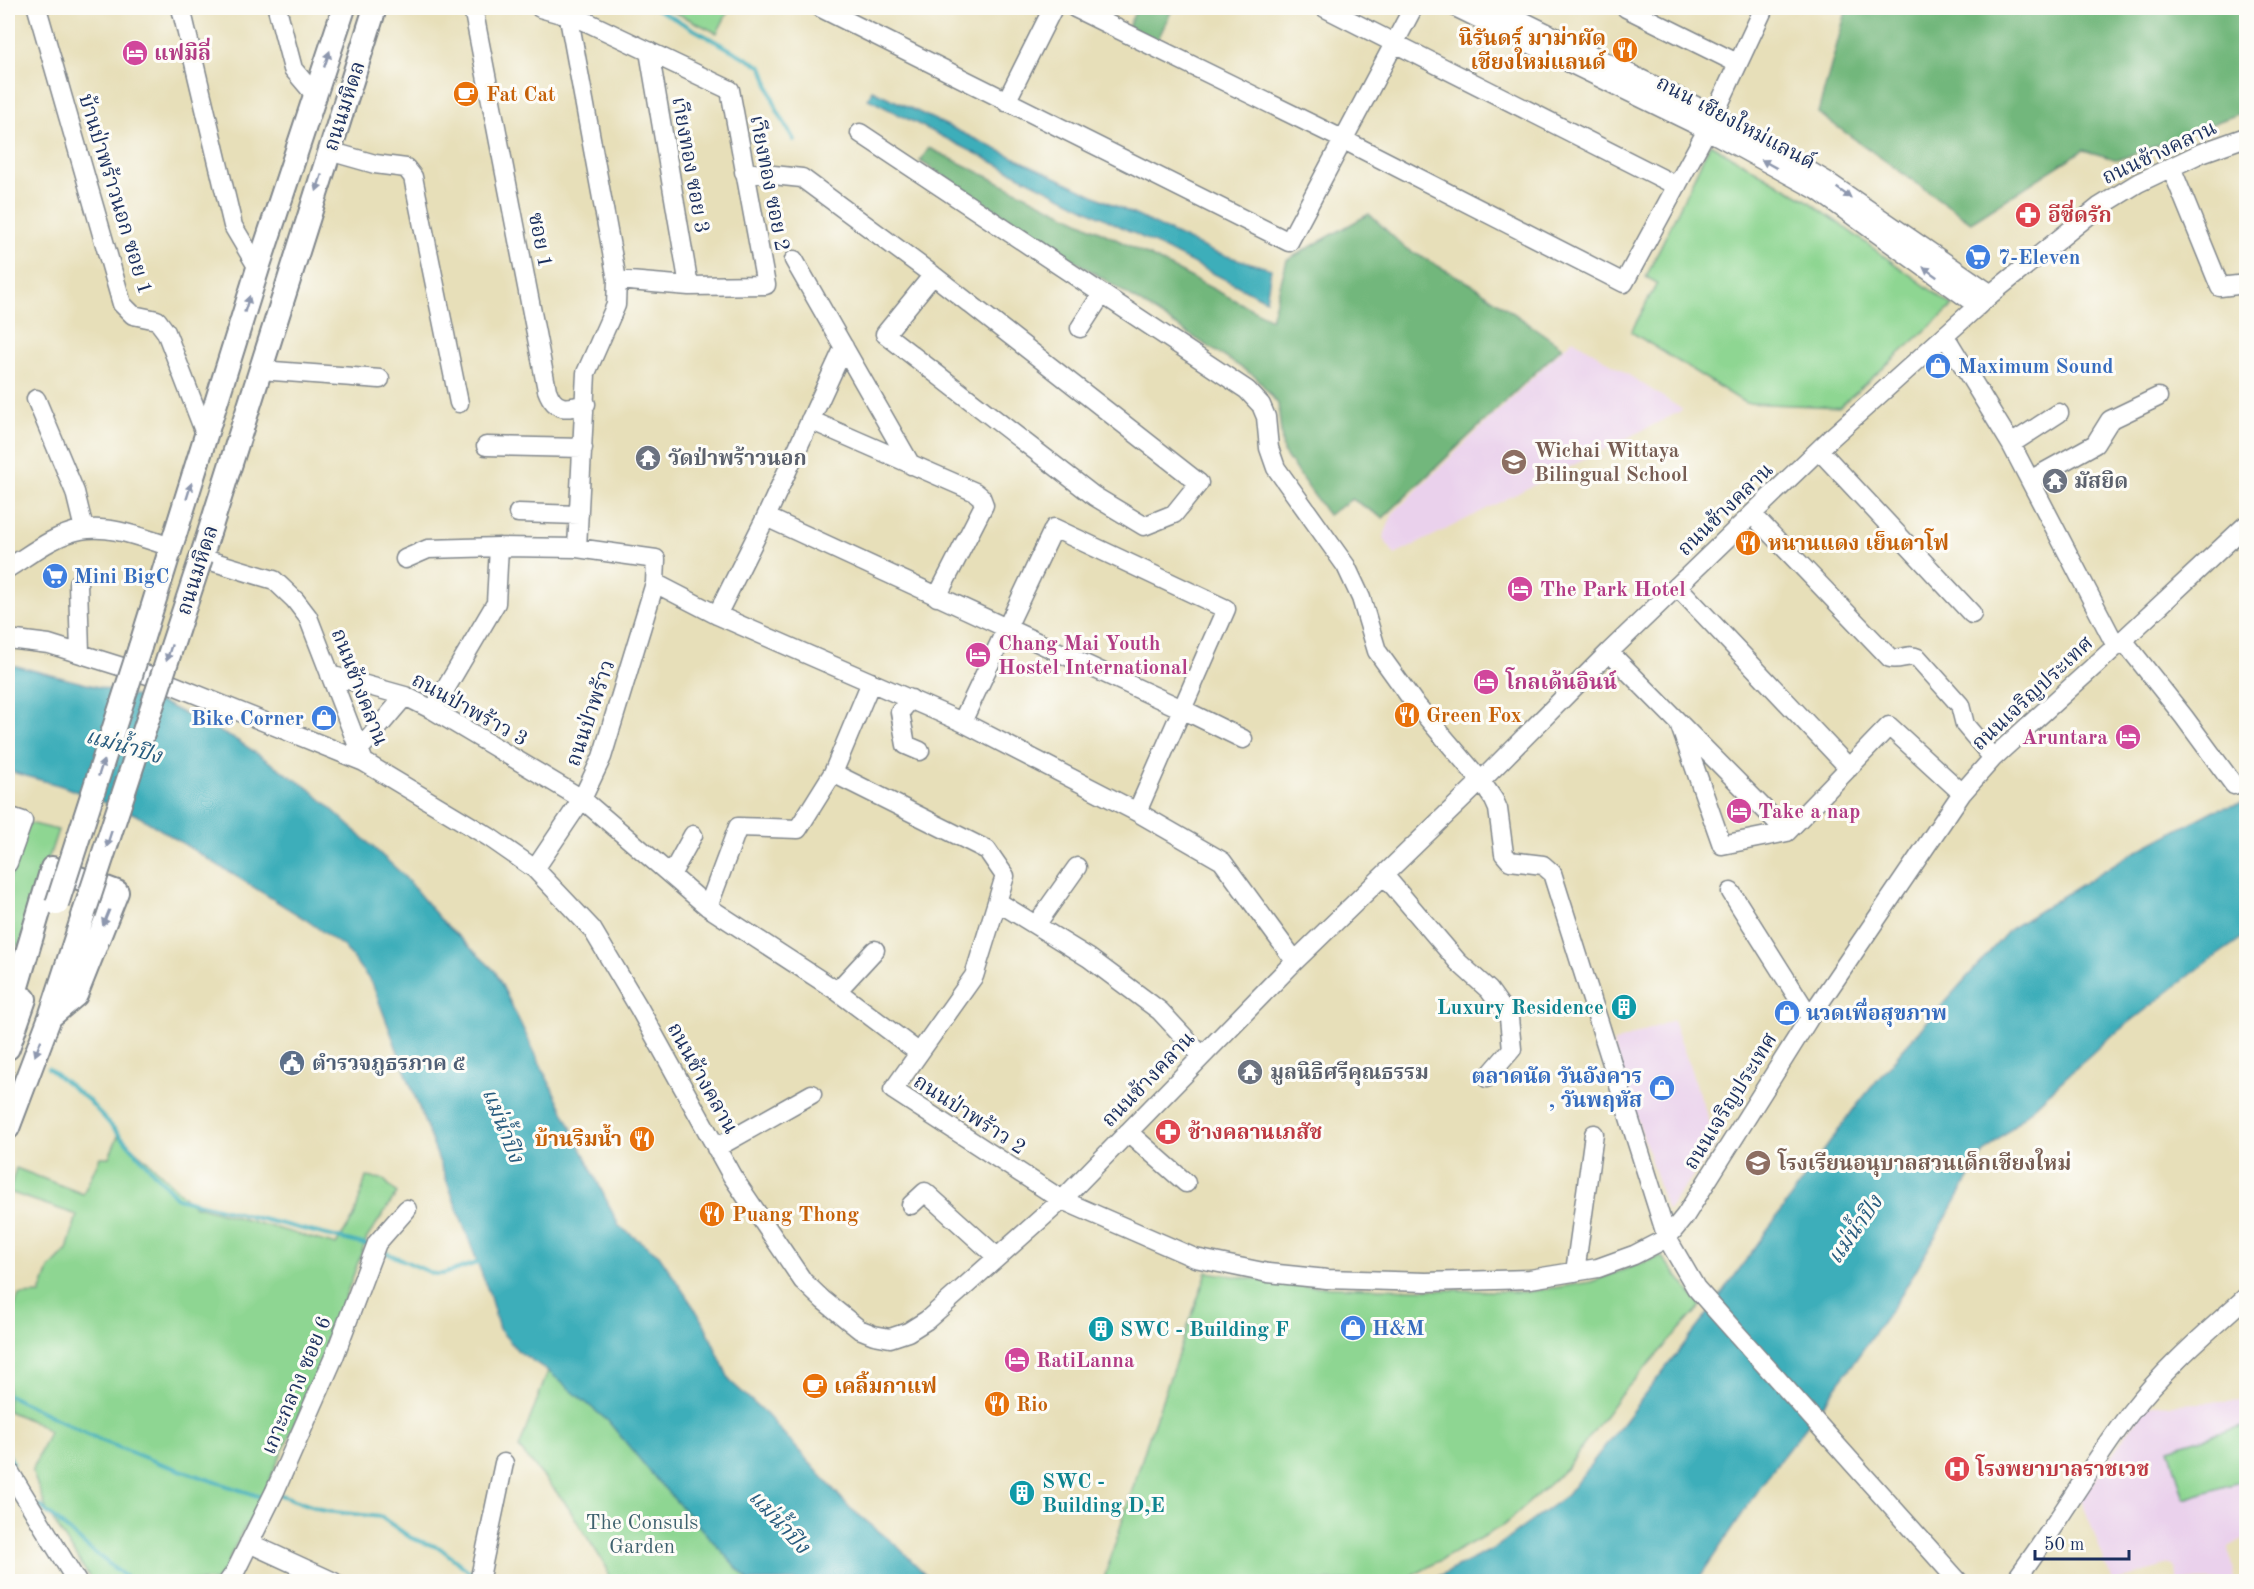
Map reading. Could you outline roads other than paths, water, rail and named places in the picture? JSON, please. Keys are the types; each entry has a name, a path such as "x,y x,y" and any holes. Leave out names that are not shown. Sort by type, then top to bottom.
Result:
{"main road":[{"name":"ถนนมหิดล","path":"8,1048 14,993 57,904 172,547 258,268 344,8"},
{"name":"ถนนมหิดล","path":"8,1128 50,1017 201,558 375,8"},
{"path":"14,993 52,868 117,892 76,995 50,1017"}],"street":[{"name":"บ้านป่าพร้าวนอก ซอย 1","path":"38,8 122,304 133,315 157,320 166,332 206,436"},
{"path":"181,8 233,226 258,268"},
{"path":"277,8 293,69 315,94"},
{"name":"ซอย 1","path":"473,8 547,390 550,399 557,405 569,409 586,404"},
{"path":"540,8 561,14 565,10"},
{"path":"821,8 1289,242 1413,8"},
{"path":"1006,102 1053,8"},
{"path":"1075,8 1344,140 1624,283 1711,122 1764,8"},
{"path":"1325,8 1677,186"},
{"name":"ถนน เชียงใหม่แลนด์","path":"1457,8 1711,122"},
{"name":"ถนน เชียงใหม่แลนด์","path":"1496,8 1825,180 1984,300"},
{"path":"1626,8 1737,63"},
{"path":"565,10 649,51"},
{"path":"405,558 428,549 577,548 586,373 616,304 617,280 565,10"},
{"name":"เาียงทอง ซอย 2","path":"649,51 730,90 766,285 689,286"},
{"name":"เาียงทอง ซอย 3","path":"649,51 689,286"},
{"path":"860,133 1247,390 1261,405 1266,417 1272,460 1346,566 1361,598 1377,651 1413,701 1481,781 1498,809 1504,854 1507,858 1510,861 1543,865 1552,873 1667,1238 1696,1288 1959,1581"},
{"name":"ถนนช้างคลาน","path":"201,558 274,580 295,600 308,617 362,756 535,869 592,929 639,1008 732,1176 803,1281 859,1329 890,1338 908,1332 927,1320 1062,1200 1294,961 1481,781 1609,652 1819,450 1984,300 2099,207 2138,183 2171,167 2247,137"},
{"path":"329,151 375,164 406,168 413,177 459,403"},
{"path":"2171,167 2220,287 2247,284"},
{"path":"744,172 802,178 933,274 1199,483 1174,514 1144,526 1094,496 885,334 933,274"},
{"path":"794,260 912,465"},
{"path":"617,280 689,286"},
{"path":"1080,328 1102,294"},
{"path":"1945,336 2011,444 2120,643 2184,717 2234,785"},
{"path":"717,615 766,517 844,347"},
{"path":"260,370 380,379"},
{"path":"2030,480 2095,444 2110,420 2158,397"},
{"path":"36,399 75,492 84,529"},
{"path":"2011,444 2059,413"},
{"path":"810,420 975,492 981,497 984,505 937,597"},
{"path":"486,446 583,448"},
{"path":"1819,450 1972,614"},
{"path":"518,513 579,515"},
{"path":"1752,514 1890,658 1910,656 1918,658 1960,705 1966,729 1993,758"},
{"path":"766,517 1243,739"},
{"path":"962,722 1054,528 1226,609 1137,812"},
{"name":"ถนนเจริญประเทศ","path":"1062,1200 1195,1258 1268,1273 1327,1279 1426,1282 1530,1279 1598,1268 1634,1255 1667,1238 1685,1216 1810,1017 1962,793 1993,758 2246,528"},
{"path":"8,568 50,542 84,529 110,530 172,547"},
{"path":"433,710 496,603 499,547"},
{"name":"ถนนป่าพร้าว","path":"535,869 582,799 602,757 655,583 656,559 577,548"},
{"path":"78,583 80,653"},
{"path":"655,583 717,615 962,722 1137,812 1222,861 1294,961"},
{"path":"1677,586 1849,768"},
{"path":"8,639 49,644 152,676 362,756 405,696"},
{"path":"1609,652 1787,832"},
{"name":"ถนนป่าพร้าว 3","path":"330,675 405,696 433,710 582,799 708,907 837,991 918,1052"},
{"path":"708,907 738,827 798,829 833,773 871,682"},
{"path":"911,699 900,712 901,724 906,745 920,751"},
{"path":"1679,723 1722,845 1787,832 1889,726 1962,793"},
{"path":"833,773 987,850 1005,876 974,976 938,1028 918,1052"},
{"path":"8,816 23,820 8,863"},
{"path":"671,875 693,835"},
{"path":"1036,925 1077,867"},
{"path":"1384,875 1458,962 1490,990 1509,1018 1512,1049 1487,1078"},
{"path":"1731,892 1810,1017"},
{"path":"998,902 1089,958 1160,1011 1201,1055"},
{"path":"837,991 875,950"},
{"name":"ถนนป่าพร้าว 2","path":"918,1052 892,1090 1062,1200"},
{"path":"716,1148 812,1094"},
{"path":"1128,1132 1186,1183"},
{"path":"1575,1272 1594,1134"},
{"path":"911,1205 925,1192 997,1257"},
{"name":"เกาะกลาง ซอย 6","path":"228,1581 275,1491 334,1357 375,1250 407,1209"},
{"path":"2014,1581 2043,1544 2113,1435 2144,1396 2183,1353 2247,1297"},
{"path":"480,1579 504,1463"},
{"path":"8,1469 77,1581"},
{"path":"249,1543 334,1581"}],"water":[{"path":"872,90 1213,252 1271,269 1266,300 868,99"},
{"name":"แม่น้ำปิง","path":"8,664 165,704 238,741 311,790 402,874 441,920 495,971 619,1226 659,1255 703,1321 730,1381 767,1415 850,1508 896,1545 932,1581 749,1581 657,1480 608,1421 548,1371 518,1351 499,1329 489,1293 372,983 344,947 305,919 137,815 62,786 8,771"},
{"name":"แม่น้ำปิง","path":"2246,802 2246,935 2104,1042 1983,1154 1902,1294 1832,1393 1772,1470 1697,1581 1427,1582 1495,1548 1567,1495 1706,1316 1853,1110 1901,1051 2010,929 2124,858 2215,810"}],"waterway":[{"path":"655,8 762,67 777,110 794,140"},
{"path":"48,1068 88,1100 177,1198 371,1246"},
{"path":"380,1250 434,1274 443,1274 480,1262"},
{"path":"8,1395 100,1440 156,1462 264,1498"},
{"path":"8,1454 13,1463"},
{"path":"278,1494 325,1511 381,1517 411,1538 440,1548 475,1576"},
{"path":"40,1506 132,1582"}],"place":[{"name":"นิรันดร์ มาม่าผัด เชียงใหม่แลนด์","path":"1625,50"},
{"name":"แฟมิลี่","path":"135,53"},
{"name":"Fat Cat","path":"466,94"},
{"name":"อีซี่ดรัก","path":"2028,215"},
{"name":"7-Eleven","path":"1978,257"},
{"name":"Maximum Sound","path":"1938,366"},
{"name":"วัดป่าพร้าวนอก","path":"648,458"},
{"name":"Wichai Wittaya Bilingual School","path":"1514,462"},
{"name":"มัสยิด","path":"2055,481"},
{"name":"หนานแดง เย็นตาโฟ","path":"1748,543"},
{"name":"Mini BigC","path":"55,576"},
{"name":"The Park Hotel","path":"1520,589"},
{"name":"Chang Mai Youth Hostel International","path":"978,655"},
{"name":"โกลเด้นอินน์","path":"1486,682"},
{"name":"Green Fox","path":"1407,715"},
{"name":"Bike Corner","path":"324,718"},
{"name":"Aruntara","path":"2128,737"},
{"name":"Take a nap","path":"1739,811"},
{"name":"Luxury Residence","path":"1624,1007"},
{"name":"นวดเพื่อสุขภาพ","path":"1787,1013"},
{"name":"ตำรวจภูธรภาค ๕","path":"292,1063"},
{"name":"มูลนิธิศรีคุณธรรม","path":"1250,1072"},
{"name":"ตลาดนัด วันอังคาร , วันพฤหัส","path":"1662,1088"},
{"name":"ช้างคลานเภสัช","path":"1168,1132"},
{"name":"บ้านริมน้ำ","path":"642,1139"},
{"name":"โรงเรียนอนุบาลสวนเด็กเชียงใหม่","path":"1758,1163"},
{"name":"Puang Thong","path":"712,1214"},
{"name":"H&M","path":"1353,1328"},
{"name":"SWC - Building F","path":"1101,1329"},
{"name":"RatiLanna","path":"1017,1360"},
{"name":"เคลิ้มกาแฟ","path":"815,1386"},
{"name":"Rio","path":"997,1404"},
{"name":"โรงพยาบาลราชเวช","path":"1957,1469"},
{"name":"SWC - Building D,E","path":"1022,1493"}],"park label":[{"name":"The Consuls Garden","path":"642,1534"}]}
